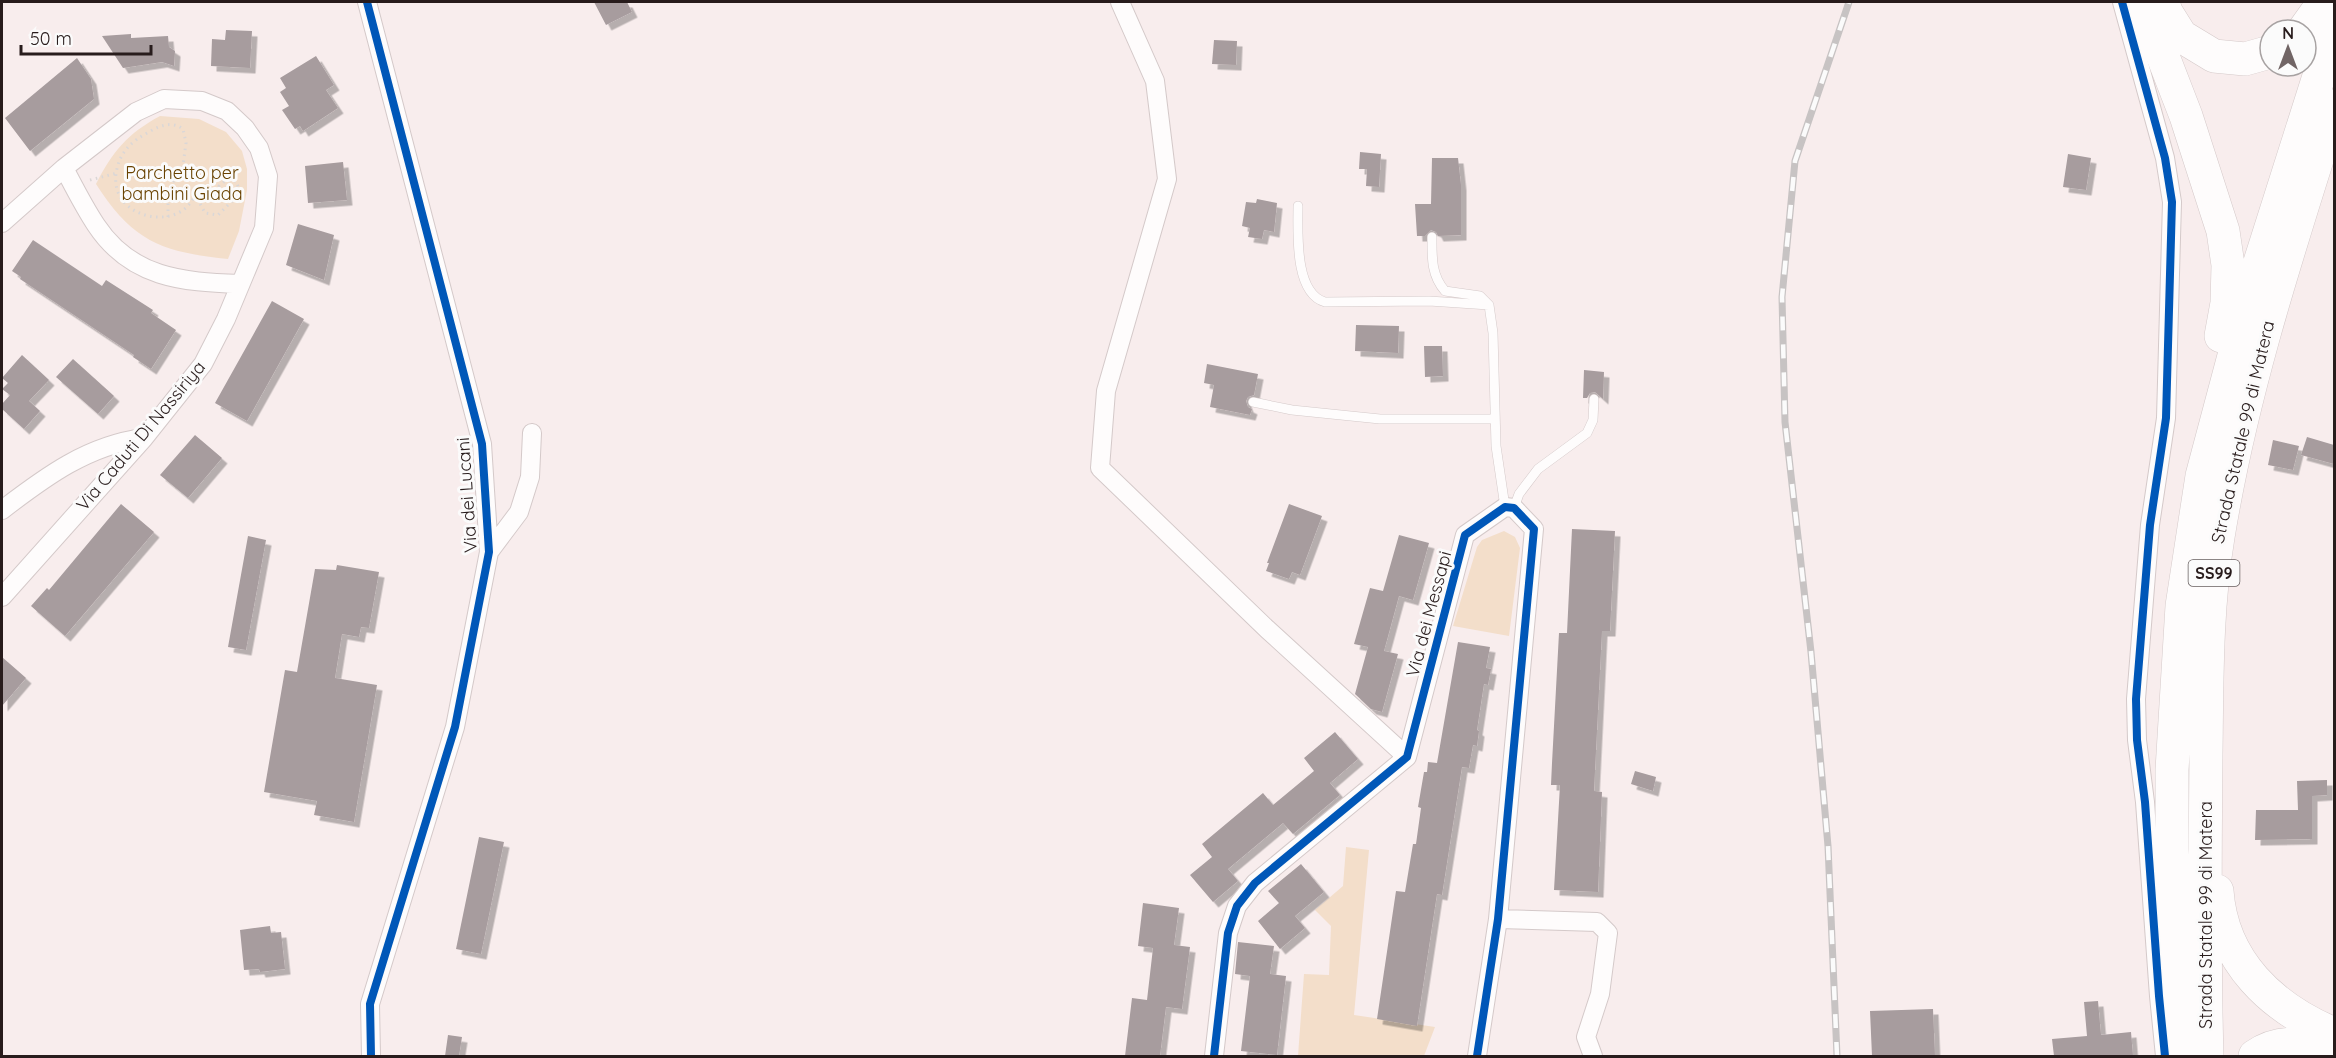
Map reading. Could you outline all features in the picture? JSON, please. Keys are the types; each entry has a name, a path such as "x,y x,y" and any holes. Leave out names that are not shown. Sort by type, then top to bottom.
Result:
{"highway":[{"path":"2142,2 2186,116 2214,198 2223,231 2228,265 2227,303 2215,375 2194,453 2176,566 2182,606"},
{"path":"2163,2 2166,12 2181,36 2214,56 2245,59 2258,55"},
{"path":"2313,18 2324,2"},
{"name":"SS99","path":"2186,1056 2179,977 2172,838 2172,770 2182,606 2202,476 2254,281 2334,29"},
{"name":"Strada Statale 99 di Matera","path":"2207,1056 2204,938 2208,626 2217,538 2235,452 2275,291 2334,106"},
{"path":"2208,626 2207,684 2214,852 2217,900 2226,932 2241,963 2259,986 2283,1007 2334,1034"},
{"path":"2255,1056 2266,1048 2297,1043 2334,1050"}],"street":[{"name":"Via dei Lucani","path":"367,2 482,444 489,552 455,727 370,1004 371,1056"},
{"path":"1120,2 1155,81 1167,179 1106,391 1100,468 1267,629 1407,757 1255,883 1237,906 1228,933 1214,1056"},
{"path":"2122,2 2165,158 2172,202 2166,418 2149,536 2136,699 2137,740 2145,802 2165,1056"},
{"name":"Via Caduti Di Nassiriya","path":"2,223 64,168 136,112 164,99 202,101 227,111 245,128 259,148 268,176 264,228 203,364 144,438 2,597"},
{"path":"64,168 96,226 123,256 168,278 198,283 240,284"},
{"path":"489,552 519,512 530,477 532,433"},
{"path":"2,510 62,466 95,450 144,438"},
{"path":"1477,1056 1498,920 1534,529 1509,507"},
{"name":"Via dei Messapi","path":"1407,757 1465,535 1509,507"},
{"path":"1498,920 1597,922 1608,933 1599,994 1586,1037 1593,1056"}],"lane":[{"path":"1298,206 1298,249 1305,282 1317,299 1325,302 1416,301 1489,305"},
{"path":"1432,237 1432,262 1436,280 1445,291 1480,296 1489,305 1493,333 1499,472 1509,507"},
{"path":"1509,507 1538,469 1587,433 1593,420 1594,399"},
{"path":"1253,402 1292,410 1380,419 1495,419"}],"path":[{"path":"168,217 168,192 173,182 182,173 186,143 183,129 177,125 167,124 150,131 132,144 119,159 115,186 122,203 134,211 151,217 168,217 192,203 195,194 205,213 218,215 232,201 239,189 236,181 226,180 219,186 221,195 232,201"},
{"path":"84,173 91,180 117,173"}],"green space":[{"name":"Parchetto per bambini Giada","path":"160,116 199,119 226,132 242,151 247,169 247,190 239,231 228,259 185,252 151,241 123,219 96,184 122,144"},
{"path":"1504,531 1515,537 1520,548 1509,636 1453,626 1477,547 1482,540"},
{"path":"1346,847 1369,850 1354,1015 1435,1027 1424,1056 1298,1056 1304,974 1329,975 1331,926 1315,910 1343,886"}],"building":[{"path":"594,2 627,2 632,12 606,25"},
{"path":"226,30 252,31 250,68 211,66 212,39 225,40"},
{"path":"131,34 131,38 168,36 169,47 175,51 174,66 162,62 123,68 102,36"},
{"path":"1214,40 1237,41 1236,65 1212,64"},
{"path":"316,56 334,85 326,90 338,108 303,131 300,126 295,129 282,110 289,106 280,92 286,88 280,78"},
{"path":"77,58 91,79 94,99 30,151 5,118"},
{"path":"1360,152 1381,154 1379,187 1366,186 1367,169 1359,169"},
{"path":"2068,154 2091,158 2086,190 2063,187"},
{"path":"1432,158 1458,158 1461,185 1461,235 1438,236 1431,230 1425,236 1417,236 1415,204 1431,204"},
{"path":"343,162 347,200 308,203 305,166"},
{"path":"1257,199 1277,203 1274,232 1264,230 1262,239 1248,237 1250,228 1242,226 1246,202 1256,203"},
{"path":"298,224 334,235 324,280 286,265"},
{"path":"33,240 102,286 106,280 153,310 151,313 176,330 151,369 133,357 134,355 20,279 21,277 12,271"},
{"path":"272,301 304,319 247,421 215,403"},
{"path":"1356,325 1399,326 1398,353 1355,351"},
{"path":"1424,346 1442,346 1443,376 1425,377"},
{"path":"22,355 49,380 29,401 40,411 24,429 2,409 2,404 10,395 2,389 8,383 2,378"},
{"path":"73,359 114,396 98,414 56,377"},
{"path":"1207,364 1258,374 1254,395 1248,397 1246,401 1248,407 1252,409 1250,415 1210,407 1214,385 1204,383"},
{"path":"1584,370 1604,372 1603,399 1595,392 1583,398"},
{"path":"195,435 222,458 188,498 160,475"},
{"path":"2307,437 2334,445 2334,464 2301,455"},
{"path":"2273,440 2299,446 2293,470 2268,465"},
{"path":"121,504 154,532 65,636 31,606 47,588 49,590"},
{"path":"1289,504 1322,516 1300,575 1292,572 1289,579 1266,571"},
{"path":"1572,529 1615,531 1610,631 1602,631 1594,791 1602,792 1598,892 1554,890 1560,785 1551,785 1552,763 1559,633 1567,633"},
{"path":"1399,535 1429,543 1413,600 1399,596 1384,651 1398,654 1382,712 1371,709 1355,694 1368,647 1354,644 1370,588 1383,591"},
{"path":"248,536 266,540 246,650 228,647"},
{"path":"337,565 379,572 369,628 361,627 359,637 342,634 335,678 377,685 354,822 314,815 317,801 264,792 285,670 297,672 315,569 336,570"},
{"path":"1458,642 1490,647 1486,668 1491,669 1488,685 1484,684 1477,746 1473,745 1469,768 1462,767 1442,895 1437,894 1417,1026 1377,1019 1396,891 1405,892 1413,844 1416,844 1421,808 1418,807 1424,772 1427,772 1428,762 1437,763"},
{"path":"2,657 26,678 2,706"},
{"path":"1335,732 1358,759 1330,783 1340,795 1293,834 1283,823 1228,869 1238,881 1213,902 1190,875 1212,857 1202,844 1263,793 1273,805 1314,771 1304,758"},
{"path":"1635,771 1656,777 1653,791 1631,784"},
{"path":"2327,780 2327,795 2312,796 2312,839 2255,840 2256,810 2298,810 2297,781"},
{"path":"479,837 504,842 481,954 456,949"},
{"path":"1301,864 1324,892 1295,916 1305,928 1280,949 1258,921 1279,903 1268,891"},
{"path":"1143,903 1179,908 1174,945 1190,947 1182,1009 1166,1007 1160,1056 1125,1056 1132,998 1147,1000 1153,948 1138,946"},
{"path":"270,926 271,933 281,932 285,969 260,972 259,969 244,970 240,930"},
{"path":"1238,942 1274,946 1270,974 1286,976 1277,1055 1241,1051 1250,976 1235,974"},
{"path":"2098,1001 2101,1035 2131,1032 2133,1056 2054,1056 2052,1039 2087,1036 2084,1002"},
{"path":"1933,1009 1935,1056 1872,1056 1870,1011"},
{"path":"448,1035 462,1037 459,1056 445,1056"}],"railway":[{"path":"1837,1056 1828,846 1811,652 1785,422 1782,297 1795,161 1849,2"}],"cycle path":[{"path":"367,2 482,444 489,552 455,727 370,1004 371,1056"},
{"path":"2122,2 2165,158 2172,202 2166,418 2150,525 2136,699 2137,740 2145,802 2165,1056"},
{"path":"1214,1056 1228,933 1237,906 1255,883 1407,757 1465,535 1505,507 1514,508 1534,529 1498,919 1477,1056"}]}
